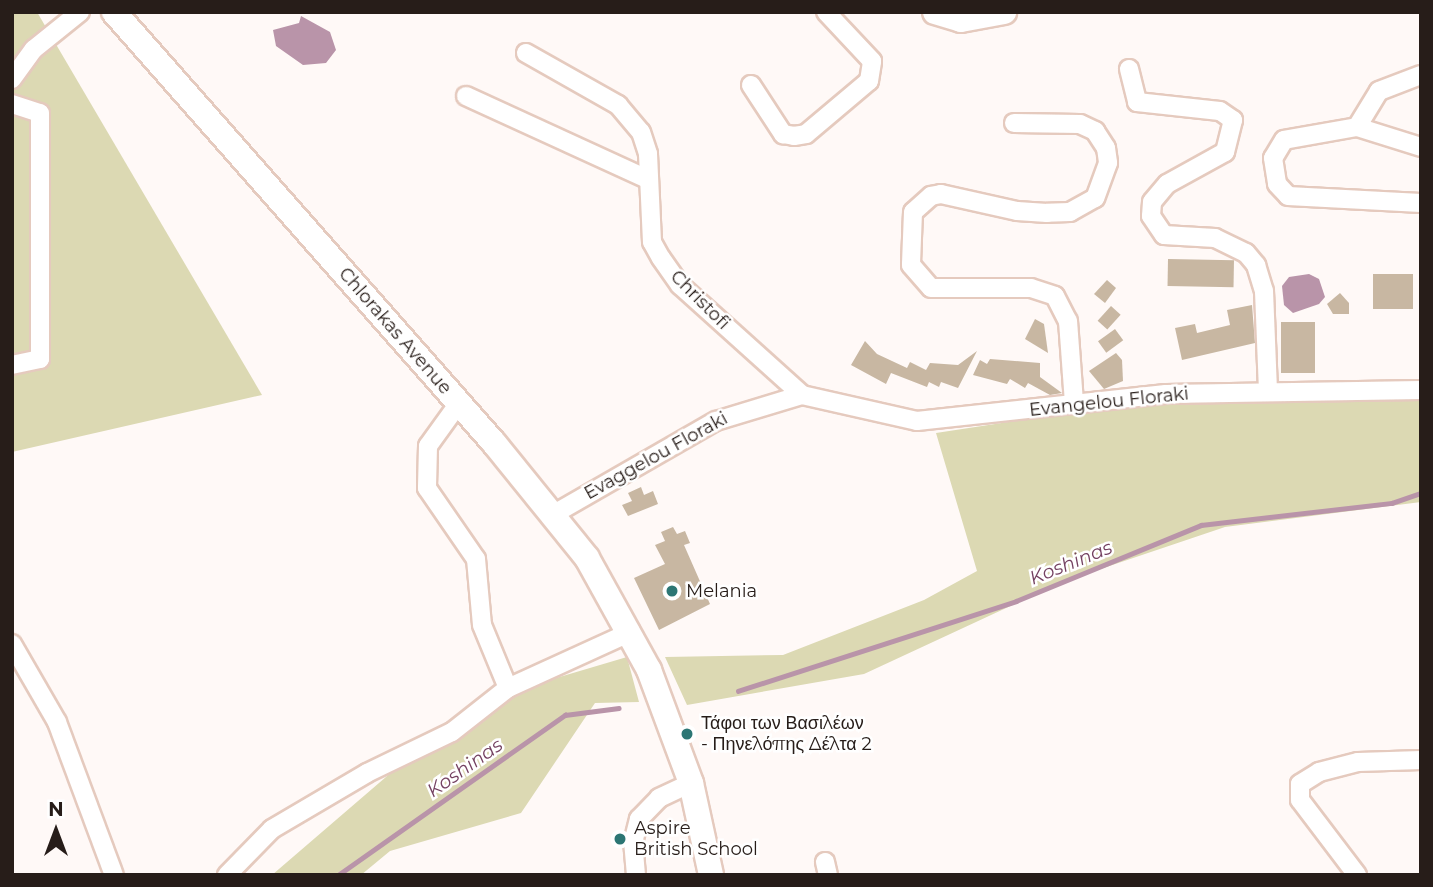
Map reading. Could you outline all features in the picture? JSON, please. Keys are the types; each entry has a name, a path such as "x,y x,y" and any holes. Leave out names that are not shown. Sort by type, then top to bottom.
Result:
{"main road":[{"name":"Chlorakas Avenue","path":"114,12 459,403 554,514 587,558 631,632 649,670 700,812"},
{"path":"935,12 961,20 1004,12"},
{"path":"700,812 711,875"},
{"path":"700,812 728,875"}],"street":[{"path":"12,79 34,49 80,12"},
{"path":"751,85 783,134 794,136 806,134 869,81 872,61 826,12"},
{"name":"Christofi","path":"526,53 618,105 641,132 648,154 652,242 680,285 802,395"},
{"path":"1129,69 1137,102 1220,111 1233,120 1225,152 1167,184 1152,202 1151,216 1164,235 1215,238 1246,253 1256,265 1264,291 1268,390"},
{"path":"1357,127 1378,92 1421,75"},
{"path":"466,96 647,178"},
{"path":"12,104 40,113 40,359 12,365"},
{"path":"1014,122 1080,124 1095,131 1106,148 1108,163 1095,198 1070,212 1047,214 1017,211 942,194 931,196 913,212 911,265 931,288 1031,288 1055,296 1068,321 1074,403"},
{"path":"1421,147 1357,127 1293,137 1278,145 1274,176 1281,191 1296,197 1421,203"},
{"name":"Evangelou Floraki","path":"802,395 917,421 970,418 1074,403 1268,390 1421,390"},
{"name":"Evaggelou Floraki","path":"554,514 716,421 802,395"},
{"path":"459,403 428,446 427,488 476,559 482,625 508,688"},
{"path":"227,875 272,828 367,773 452,732 508,688 631,632"},
{"path":"12,644 57,722 114,875"},
{"path":"1357,875 1300,800 1300,783 1319,772 1358,762 1421,760"},
{"path":"636,875 634,843 639,819 659,799 691,783"}],"shaded area":[{"path":"12,12 37,12 262,395 12,452"},
{"path":"301,16 330,32 336,50 326,63 303,65 276,46 273,30 299,23"},
{"path":"1309,274 1319,279 1325,297 1319,304 1293,313 1284,305 1282,286 1289,277"},
{"path":"1166,398 1421,398 1421,502 1225,527 1062,582 864,674 687,705 665,657 783,655 924,600 977,571 936,433"},
{"path":"627,657 639,702 595,703 521,813 390,851 361,875 272,875 472,703"}],"building":[{"path":"1168,259 1234,260 1234,287 1168,286"},
{"path":"1373,274 1413,274 1413,309 1373,309"},
{"path":"1107,280 1116,288 1105,303 1094,294"},
{"path":"1340,293 1349,303 1349,314 1333,314 1327,304"},
{"path":"1252,305 1255,343 1182,360 1175,328 1195,324 1197,333 1230,325 1227,310"},
{"path":"1111,306 1121,315 1107,330 1098,321"},
{"path":"1035,319 1044,324 1048,353 1025,339"},
{"path":"1281,322 1315,322 1315,373 1281,373"},
{"path":"1115,329 1123,340 1106,353 1098,341"},
{"path":"865,341 877,354 907,368 910,362 926,370 930,363 958,365 977,351 958,388 941,382 939,387 929,382 927,387 891,373 886,384 851,365"},
{"path":"1116,353 1122,360 1123,381 1104,389 1089,371"},
{"path":"990,359 1040,363 1040,377 1062,393 1050,395 1028,383 1025,388 1010,379 1007,384 973,375 980,360 987,364"},
{"path":"641,487 644,495 653,491 658,504 628,516 622,505 632,501 628,493"},
{"name":"Melania","path":"673,527 677,534 685,531 690,543 684,545 710,604 659,630 634,578 665,564 655,545 665,541 661,532"}],"waterway":[{"name":"Koshinas","path":"738,691 1016,601 1201,525 1392,503 1421,493"},
{"name":"Koshinas","path":"338,875 565,715 619,708"}],"place":[{"name":"Melania","path":"672,591"},
{"name":"Τάφοι των Βασιλέων - Πηνελόπης Δέλτα 2","path":"687,734"},
{"name":"Aspire British School","path":"620,839"}]}
